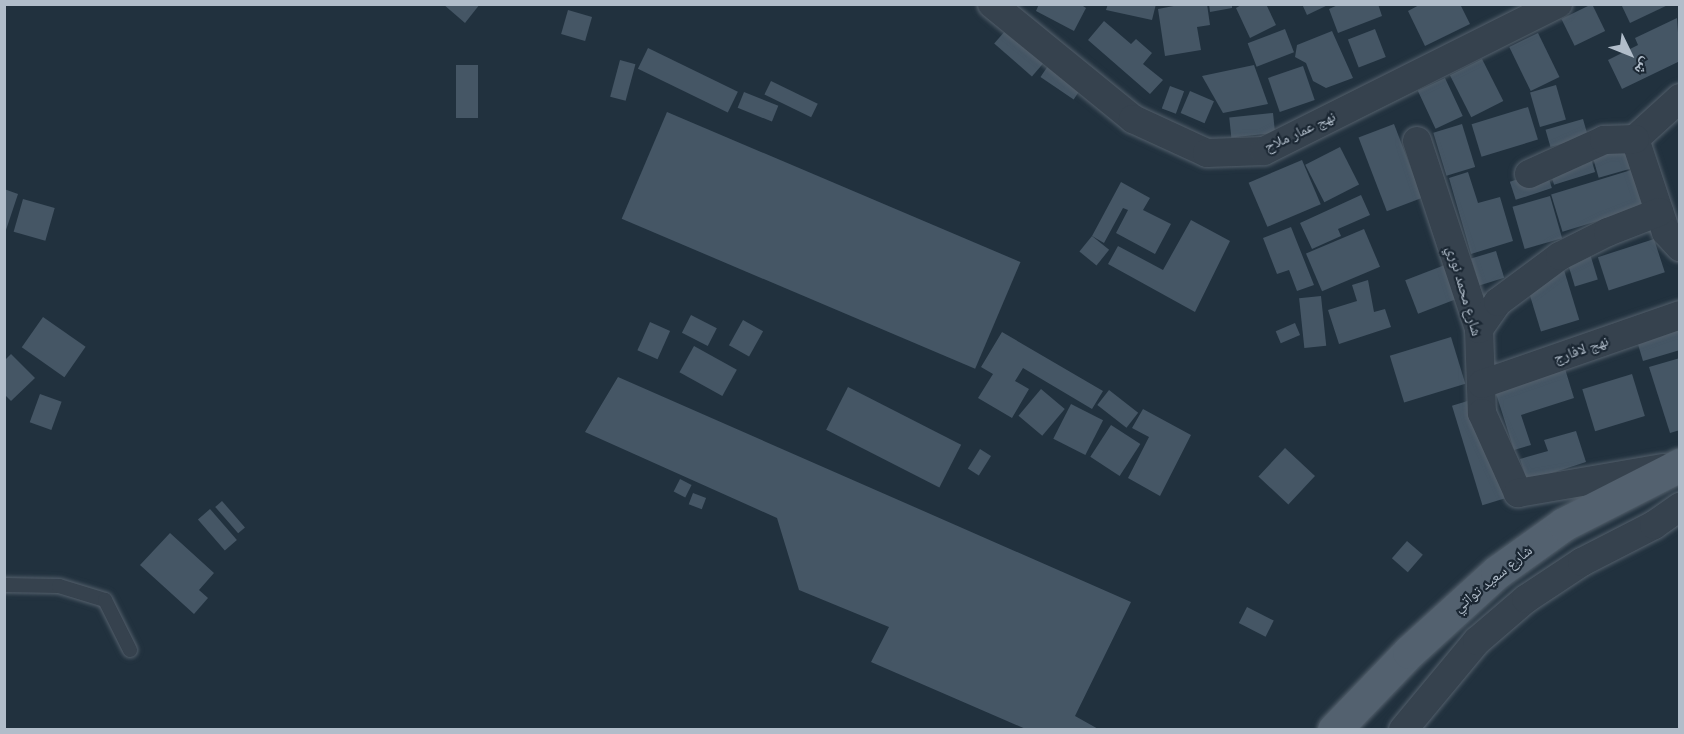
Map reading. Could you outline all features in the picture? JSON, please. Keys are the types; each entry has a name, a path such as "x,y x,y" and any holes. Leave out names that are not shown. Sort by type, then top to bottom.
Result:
{"main road":[{"name":"شارع سعيد تواتي","path":"1334,729 1409,651 1497,572 1564,524 1678,465"}],"street":[{"name":"نهج عمار ملاح","path":"992,4 1133,119 1207,153 1264,151 1558,4"},
{"path":"1529,174 1604,140 1635,139 1680,98"},
{"path":"1635,139 1666,232 1680,247"},
{"name":"شارع محمد نوري","path":"1417,141 1479,329 1482,413 1518,493 1678,465"},
{"path":"1479,329 1498,302 1560,256 1608,232 1659,212"},
{"name":"نهج لافارج","path":"1482,384 1680,315"},
{"path":"1403,729 1477,641 1526,599 1582,562 1654,525 1680,507"}],"lane":[{"path":"4,585 59,586 105,600 130,650"}],"building":[{"path":"443,4 480,4 465,23"},
{"path":"1039,4 1080,4 1086,8 1074,31 1036,11"},
{"path":"1108,4 1156,4 1152,20 1106,10"},
{"path":"1184,4 1207,4 1210,25 1197,27 1201,50 1165,56 1158,9"},
{"path":"1209,4 1232,4 1232,8 1210,12"},
{"path":"1243,4 1266,4 1276,25 1250,38 1236,8"},
{"path":"1302,4 1330,4 1307,15"},
{"path":"1340,4 1378,4 1382,16 1338,33 1329,9"},
{"path":"1421,4 1460,4 1470,24 1425,46 1408,11"},
{"path":"1592,4 1605,31 1575,46 1561,19"},
{"path":"1621,4 1670,4 1630,23"},
{"path":"568,10 592,17 585,41 561,34"},
{"path":"1677,18 1680,61 1622,89 1608,60 1638,45 1635,38"},
{"path":"1104,21 1131,44 1136,39 1152,53 1143,64 1163,80 1150,94 1088,40"},
{"path":"1285,29 1294,52 1257,67 1248,43"},
{"path":"1375,29 1386,57 1359,67 1348,39"},
{"path":"1006,30 1044,63 1032,76 994,44"},
{"path":"1332,31 1353,78 1326,88 1313,81 1306,63 1295,57 1297,45"},
{"path":"1538,33 1559,77 1531,91 1509,47"},
{"path":"648,48 738,92 728,113 638,69"},
{"path":"1482,59 1503,101 1471,117 1450,75"},
{"path":"620,60 635,64 626,101 610,97"},
{"path":"1050,63 1083,85 1074,99 1040,77"},
{"path":"456,65 478,65 478,118 456,118"},
{"path":"1254,65 1268,104 1223,113 1202,76"},
{"path":"1303,66 1315,100 1280,112 1268,78"},
{"path":"1445,78 1463,116 1436,129 1418,91"},
{"path":"771,81 818,104 811,117 764,94"},
{"path":"1556,85 1566,120 1540,127 1530,92"},
{"path":"1170,86 1184,91 1176,114 1162,109"},
{"path":"1190,91 1214,101 1205,123 1181,113"},
{"path":"744,92 778,106 772,122 738,108"},
{"path":"1528,107 1538,140 1482,157 1472,124"},
{"path":"667,112 1020,262 975,369 622,219"},
{"path":"1273,113 1275,133 1231,137 1229,118"},
{"path":"1583,119 1588,136 1550,147 1546,130"},
{"path":"1394,124 1422,198 1387,211 1359,138"},
{"path":"1462,124 1475,167 1446,176 1433,133"},
{"path":"1632,138 1640,166 1599,178 1591,150"},
{"path":"1340,147 1359,184 1324,202 1305,165"},
{"path":"1589,152 1595,172 1554,185 1548,165"},
{"path":"1302,160 1321,204 1267,227 1249,183"},
{"path":"1641,167 1652,204 1563,232 1551,194"},
{"path":"1546,170 1552,188 1516,200 1510,182"},
{"path":"1468,172 1478,203 1500,197 1513,241 1471,254 1449,178"},
{"path":"1121,182 1150,198 1143,210 1171,224 1155,254 1116,233 1128,210 1123,208 1104,243 1092,236"},
{"path":"4,189 18,194 5,233 4,233"},
{"path":"1361,195 1370,215 1338,229 1341,236 1312,249 1300,223"},
{"path":"1550,196 1562,238 1525,249 1513,207"},
{"path":"23,199 55,208 45,241 14,232"},
{"path":"1191,220 1230,241 1195,312 1108,264 1118,246 1163,270"},
{"path":"1291,227 1314,285 1297,291 1289,270 1277,274 1263,238"},
{"path":"1364,229 1380,267 1322,291 1306,254"},
{"path":"1092,236 1109,250 1097,265 1079,252"},
{"path":"1654,239 1665,272 1609,291 1598,257"},
{"path":"1587,244 1598,279 1575,286 1564,251"},
{"path":"1496,251 1504,278 1479,285 1471,259"},
{"path":"1450,263 1463,297 1418,314 1405,280"},
{"path":"1564,270 1579,320 1541,331 1526,282"},
{"path":"1368,280 1374,312 1385,309 1391,327 1339,344 1328,310 1357,301 1352,285"},
{"path":"1321,296 1326,346 1304,348 1299,298"},
{"path":"691,315 717,328 708,346 682,333"},
{"path":"43,317 86,347 64,377 22,347"},
{"path":"743,320 763,331 749,357 729,345"},
{"path":"1680,320 1680,350 1643,361 1634,331"},
{"path":"650,322 670,331 657,359 637,350"},
{"path":"1295,323 1300,335 1281,343 1276,331"},
{"path":"1002,332 1103,391 1092,409 1023,368 1015,381 1029,389 1012,418 978,398 993,374 981,367"},
{"path":"1451,337 1465,384 1404,403 1390,356"},
{"path":"694,346 737,370 722,396 679,372"},
{"path":"11,354 35,378 11,401 4,394 4,361"},
{"path":"1680,358 1680,430 1670,433 1649,367"},
{"path":"1562,359 1574,398 1521,415 1531,445 1514,450 1492,381"},
{"path":"1632,374 1645,416 1595,431 1582,389"},
{"path":"618,377 1131,602 1075,716 1100,730 1028,730 871,662 889,627 799,590 777,518 585,432"},
{"path":"848,387 961,445 939,487 826,430"},
{"path":"1041,389 1065,409 1042,436 1019,416"},
{"path":"1109,390 1138,413 1126,428 1097,405"},
{"path":"40,394 62,402 51,430 30,422"},
{"path":"1474,399 1504,498 1482,505 1452,406"},
{"path":"1071,404 1103,420 1085,455 1053,439"},
{"path":"1143,409 1191,435 1160,496 1128,478 1149,437 1132,428"},
{"path":"1111,425 1140,444 1120,476 1090,457"},
{"path":"1576,431 1586,462 1527,481 1520,459 1548,451 1544,440"},
{"path":"1285,448 1315,476 1288,504 1258,477"},
{"path":"980,449 991,456 979,475 968,469"},
{"path":"680,479 692,485 685,497 674,491"},
{"path":"693,493 706,498 702,509 689,504"},
{"path":"222,501 245,527 238,533 215,507"},
{"path":"210,509 237,540 225,550 198,519"},
{"path":"170,533 214,573 199,590 208,598 194,614 140,565"},
{"path":"1407,541 1423,555 1408,572 1392,558"},
{"path":"1247,607 1274,621 1266,637 1239,623"}]}
